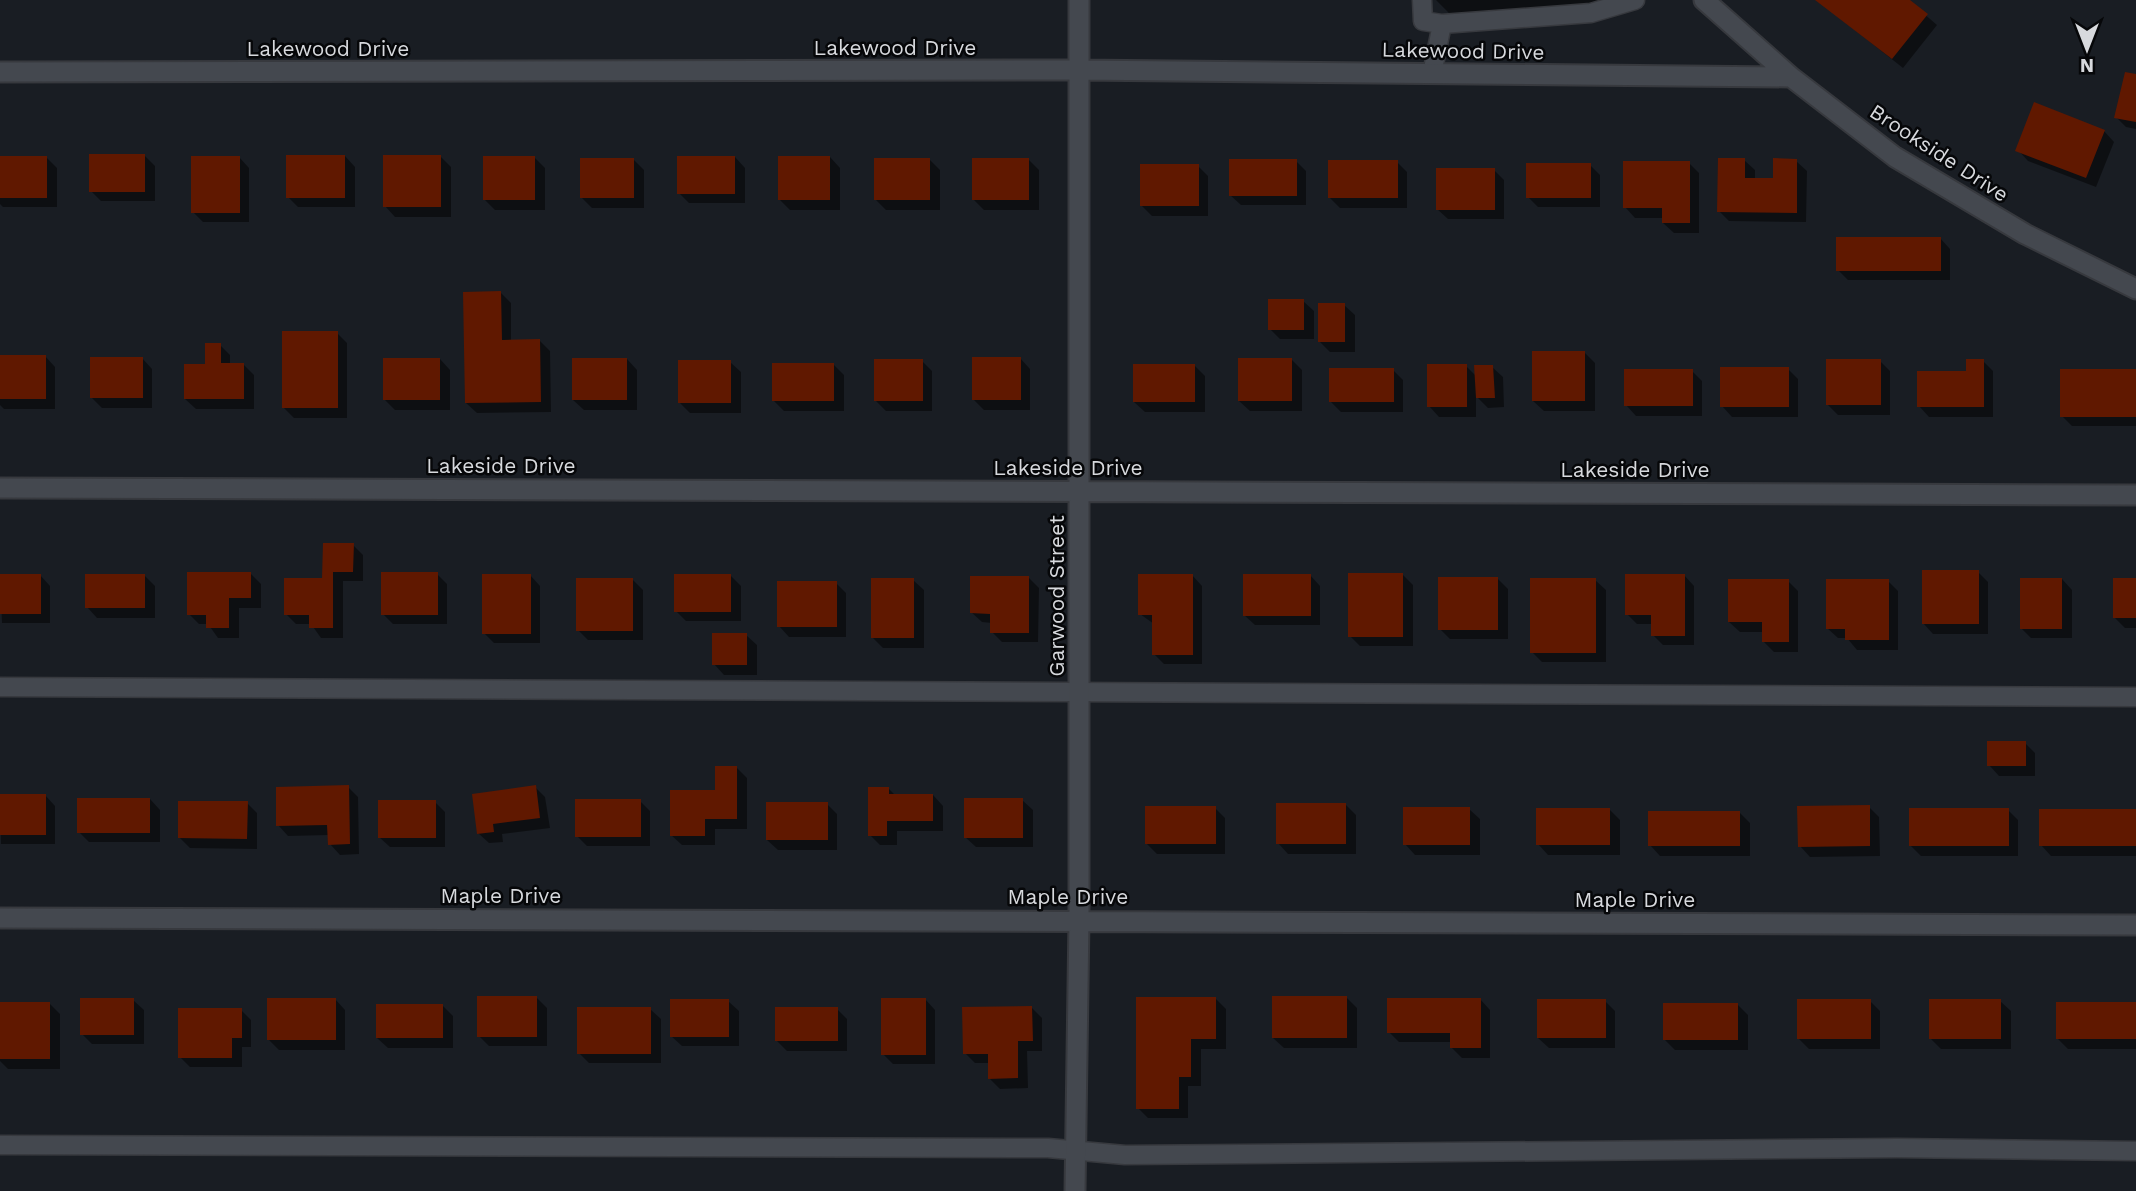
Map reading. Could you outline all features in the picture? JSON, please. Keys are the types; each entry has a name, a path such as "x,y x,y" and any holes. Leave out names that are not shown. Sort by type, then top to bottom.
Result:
{"street":[{"name":"Garwood Street","path":"1075,1191 1079,919 1079,0"},
{"name":"Brookside Drive","path":"1704,0 1791,77 1895,157 2025,234 2136,289"},
{"name":"Lakewood Drive","path":"0,72 1079,70 1791,77"},
{"name":"Lakeside Drive","path":"0,488 2136,495"},
{"name":"Maple Drive","path":"0,918 1079,919 2136,925"}],"lane":[{"path":"1422,0 1423,21 1442,24 1591,13 1635,0"},
{"path":"1432,74 1442,24"},
{"path":"0,687 246,690 1079,690 1829,698 2136,696"},
{"path":"0,1145 1048,1148 1125,1155 1897,1148 2136,1151"}],"building":[{"path":"1815,0 1910,0 1928,14 1892,59"},
{"path":"2125,72 2136,74 2136,122 2114,118"},
{"path":"2034,102 2105,130 2086,178 2015,151"},
{"path":"89,154 145,154 145,192 89,192"},
{"path":"286,155 345,155 345,198 286,198"},
{"path":"383,155 441,155 441,207 383,207"},
{"path":"0,156 47,156 47,198 0,198"},
{"path":"191,156 240,156 240,213 191,213"},
{"path":"483,156 535,156 535,200 483,200"},
{"path":"677,156 735,156 735,194 677,194"},
{"path":"778,156 830,156 830,200 778,200"},
{"path":"580,158 634,158 634,198 580,198"},
{"path":"874,158 930,158 930,200 874,200"},
{"path":"972,158 1029,158 1029,200 972,200"},
{"path":"1718,158 1745,158 1745,178 1773,178 1773,158 1797,159 1797,213 1717,212"},
{"path":"1229,159 1297,159 1297,196 1229,196"},
{"path":"1328,160 1398,160 1398,198 1328,198"},
{"path":"1623,161 1690,161 1690,223 1662,223 1662,208 1623,208"},
{"path":"1526,163 1591,163 1591,198 1526,198"},
{"path":"1140,164 1199,164 1199,206 1140,206"},
{"path":"1436,168 1495,168 1495,210 1436,210"},
{"path":"1836,237 1941,237 1941,271 1836,271"},
{"path":"501,291 502,340 540,339 541,402 465,403 463,292"},
{"path":"1268,299 1304,299 1304,330 1268,330"},
{"path":"1318,303 1345,303 1345,342 1318,342"},
{"path":"282,331 338,331 338,408 282,408"},
{"path":"205,343 221,343 221,363 244,363 244,399 184,399 184,364 205,364"},
{"path":"1532,351 1585,351 1585,401 1532,401"},
{"path":"0,355 46,355 46,399 0,399"},
{"path":"90,357 143,357 143,398 90,398"},
{"path":"972,357 1021,357 1021,400 972,400"},
{"path":"383,358 440,358 440,400 383,400"},
{"path":"572,358 627,358 627,400 572,400"},
{"path":"1238,358 1292,358 1292,401 1238,401"},
{"path":"874,359 923,359 923,401 874,401"},
{"path":"1826,359 1881,359 1881,405 1826,405"},
{"path":"1966,359 1984,359 1984,407 1917,407 1917,371 1966,371"},
{"path":"678,360 731,360 731,403 678,403"},
{"path":"772,363 834,363 834,401 772,401"},
{"path":"1133,364 1195,364 1195,402 1133,402"},
{"path":"1427,364 1467,364 1467,407 1427,407"},
{"path":"1474,365 1493,365 1495,398 1476,398"},
{"path":"1720,367 1789,367 1789,407 1720,407"},
{"path":"1329,368 1394,368 1394,402 1329,402"},
{"path":"1624,369 1693,369 1693,406 1624,406"},
{"path":"2060,369 2136,369 2136,417 2060,417"},
{"path":"323,543 354,543 353,572 333,572 333,628 309,628 309,615 284,615 284,578 322,578"},
{"path":"1922,570 1979,570 1979,624 1922,624"},
{"path":"187,572 251,572 251,598 229,598 229,628 206,628 206,615 187,615"},
{"path":"381,572 438,572 438,615 381,615"},
{"path":"1348,573 1403,573 1403,637 1348,637"},
{"path":"0,574 41,574 41,614 0,614"},
{"path":"85,574 145,574 145,608 85,608"},
{"path":"482,574 531,574 531,634 482,634"},
{"path":"674,574 731,574 731,612 674,612"},
{"path":"1138,574 1193,574 1193,655 1152,655 1152,615 1138,615"},
{"path":"1243,574 1311,574 1311,616 1243,616"},
{"path":"1625,574 1685,574 1685,636 1651,636 1651,615 1625,615"},
{"path":"970,576 1029,576 1029,633 990,633 990,614 970,613"},
{"path":"1438,577 1498,577 1498,630 1438,630"},
{"path":"576,578 633,578 633,631 576,631"},
{"path":"871,578 914,578 914,638 871,638"},
{"path":"1530,578 1596,578 1596,653 1530,653"},
{"path":"2020,578 2062,578 2062,629 2020,629"},
{"path":"2113,578 2136,578 2136,618 2113,618"},
{"path":"1728,579 1789,579 1789,642 1762,642 1762,622 1728,622"},
{"path":"1826,579 1889,579 1889,640 1845,640 1845,629 1826,629"},
{"path":"777,581 837,581 837,627 777,627"},
{"path":"712,633 747,633 747,665 712,665"},
{"path":"1987,741 2026,741 2026,766 1987,766"},
{"path":"715,766 737,766 737,819 705,819 705,836 670,836 670,790 715,790"},
{"path":"349,785 350,844 328,845 327,825 276,826 276,787"},
{"path":"536,785 540,818 493,824 494,832 477,834 472,794"},
{"path":"868,787 889,787 889,794 933,794 933,821 887,821 887,836 868,836"},
{"path":"0,794 46,794 46,835 0,835"},
{"path":"77,798 150,798 150,833 77,833"},
{"path":"964,798 1023,798 1023,838 964,838"},
{"path":"575,799 641,799 641,837 575,837"},
{"path":"378,800 436,800 436,838 378,838"},
{"path":"178,801 248,801 247,839 178,838"},
{"path":"766,802 828,802 828,840 766,840"},
{"path":"1276,803 1346,803 1346,844 1276,844"},
{"path":"1870,805 1870,846 1798,847 1797,806"},
{"path":"1145,806 1216,806 1216,844 1145,844"},
{"path":"1403,807 1470,807 1470,845 1403,845"},
{"path":"1536,808 1610,808 1610,845 1536,845"},
{"path":"1909,808 2009,808 2009,846 1909,846"},
{"path":"2039,809 2136,809 2136,846 2039,846"},
{"path":"1648,811 1740,811 1740,846 1648,846"},
{"path":"477,996 537,996 537,1037 477,1037"},
{"path":"1272,996 1347,996 1347,1038 1272,1038"},
{"path":"1136,997 1216,997 1216,1039 1191,1039 1191,1077 1179,1077 1179,1109 1136,1109"},
{"path":"80,998 134,998 134,1035 80,1035"},
{"path":"267,998 336,998 336,1040 267,1040"},
{"path":"881,998 926,998 926,1055 881,1055"},
{"path":"1387,998 1481,998 1481,1048 1450,1048 1450,1033 1387,1033"},
{"path":"670,999 729,999 729,1037 670,1037"},
{"path":"1537,999 1606,999 1606,1038 1537,1038"},
{"path":"1797,999 1871,999 1871,1039 1797,1039"},
{"path":"1929,999 2001,999 2001,1039 1929,1039"},
{"path":"0,1002 50,1002 50,1059 0,1059"},
{"path":"2056,1002 2136,1002 2136,1039 2056,1039"},
{"path":"1663,1003 1738,1003 1738,1040 1663,1040"},
{"path":"376,1004 443,1004 443,1038 376,1038"},
{"path":"1032,1006 1033,1041 1018,1041 1018,1078 988,1079 988,1054 963,1054 962,1007"},
{"path":"577,1007 651,1007 651,1054 577,1054"},
{"path":"775,1007 838,1007 838,1041 775,1041"},
{"path":"178,1008 242,1008 242,1038 232,1038 232,1058 178,1058"}]}
